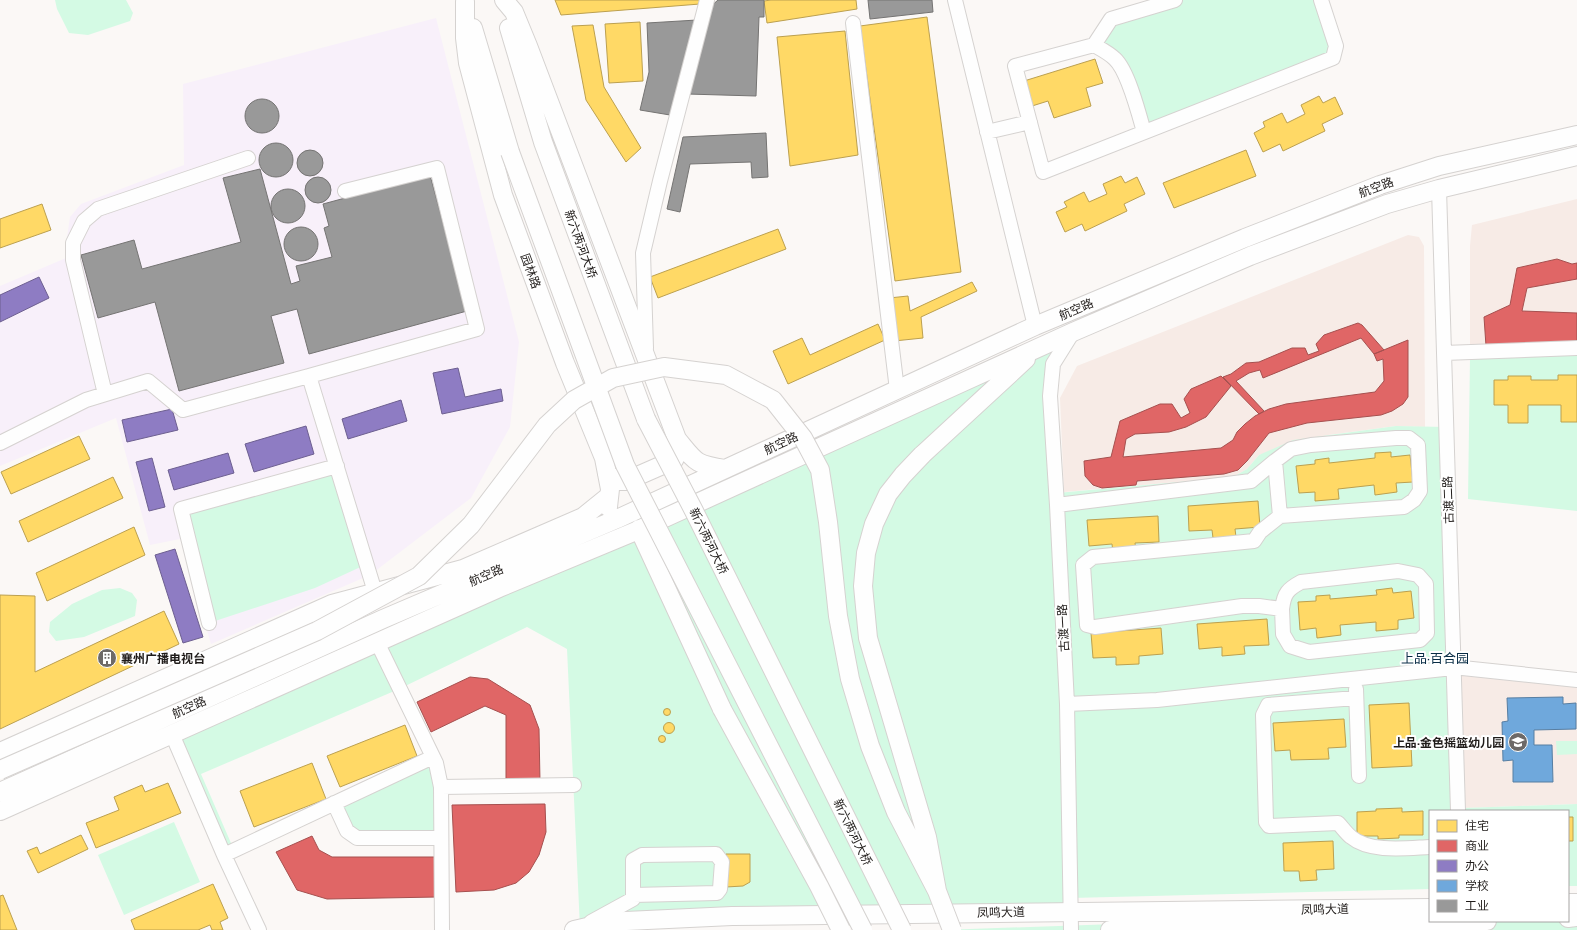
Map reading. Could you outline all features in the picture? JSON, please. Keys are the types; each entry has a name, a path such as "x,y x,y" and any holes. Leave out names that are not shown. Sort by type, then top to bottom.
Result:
{"main road":[{"name":"新六两河大桥","path":"502,0 543,142 646,420 694,510 902,930"},
{"path":"502,0 514,12 517,19 679,441 691,458 704,466 725,469"},
{"name":"园林路","path":"465,1 510,152 625,465 863,930"},
{"name":"园林路","path":"465,1 465,38 468,64 503,195 565,363 604,458 610,489 607,516 592,530"},
{"name":"航空路","path":"0,792 376,622 592,530 1035,326 1245,238 1380,185 1439,166 1577,135"},
{"name":"航空路","path":"0,810 499,588 640,529 1073,332 1250,256 1387,204 1438,189 1577,156"},
{"path":"937,891 926,837 868,638 863,586 866,553 874,524 888,494 903,475 922,455 1041,347"},
{"path":"0,770 317,631 419,576 471,525 547,425 574,400 613,378 664,367 726,375 773,400 803,438 820,470 828,522 838,616 850,680 870,746 896,812 937,891 952,930"},
{"path":"607,474 618,481 626,482 674,460 678,452 679,441"},
{"path":"0,752 332,604 463,569 583,517 609,496"},
{"path":"640,529 722,709 819,886 841,930"},
{"name":"凤鸣大道","path":"577,929 609,922 732,916 1429,908"},
{"name":"凤鸣大道","path":"1110,930 1429,922"}],"street":[{"path":"646,357 644,253 660,181 707,0"},
{"path":"955,0 1035,326"},
{"path":"1175,0 1111,19 1094,45 1015,66 1043,172 1333,58 1336,46 1321,0"},
{"path":"853,23 897,390"},
{"path":"1094,45 1116,59 1127,79 1144,132"},
{"path":"987,132 1030,122"},
{"path":"105,394 72,260 72,243 84,222 98,209 248,158"},
{"path":"0,443 86,400 148,381 183,410 477,329 437,168 345,191"},
{"name":"古渡二路","path":"1438,189 1458,810"},
{"name":"古渡一路","path":"1071,930 1067,704 1050,396 1053,364 1073,332"},
{"path":"1444,353 1577,348"},
{"path":"309,376 375,592"},
{"path":"1057,505 1251,481 1292,449 1311,445 1396,438 1409,438 1418,445 1420,491 1414,500 1404,507 1280,516 1260,532 1254,541 1093,557 1083,566 1087,625 1095,628 1242,606 1259,606 1282,609"},
{"path":"1275,461 1280,516"},
{"path":"209,623 181,510 337,466"},
{"path":"1398,571 1418,575 1426,584 1427,633 1420,640 1309,652 1290,646 1283,634 1282,609 1283,599 1289,588 1302,582 1398,571"},
{"path":"377,642 436,763 441,787 442,930"},
{"path":"1067,704 1157,700 1453,667 1577,680"},
{"path":"1356,679 1359,776"},
{"path":"1356,698 1268,705 1262,715 1266,822 1269,826 1338,823 1350,837 1383,849 1429,847"},
{"path":"172,734 224,855 259,930"},
{"path":"224,855 433,758"},
{"path":"441,787 574,785"},
{"path":"334,804 347,832 357,838 441,838"},
{"path":"577,929 633,899 633,895 633,860 642,855 716,854 722,862 720,889 717,893 633,895"}],"shaded area":[{"path":"436,18 519,342 510,427 471,498 370,575 211,644 180,539 150,545 116,418 0,466 0,286 66,258 66,244 70,217 81,204 184,165 183,84"},
{"path":"1577,199 1577,354 1470,358 1470,246 1472,225"},
{"path":"1408,235 1419,237 1424,246 1425,427 1396,426 1328,435 1259,455 1247,469 1233,477 1064,492 1060,398 1077,366"},
{"name":"上品·金色摇篮幼儿园","path":"1453,667 1577,680 1577,804 1464,808"}],"green space":[{"path":"55,0 126,0 133,13 130,21 88,35 69,33 57,9"},
{"path":"1175,0 1321,0 1333,58 1144,132 1127,79 1094,45 1111,19"},
{"path":"1073,332 1053,364 1057,493 1233,477 1247,469 1259,455 1293,440 1396,426 1446,427 1464,808 1577,804 1577,886 1569,886 1569,810 1429,810 1429,889 1071,898 1071,911 580,928 567,649 527,627 399,689 201,774 234,850 224,855 172,734"},
{"path":"1577,354 1577,511 1468,499 1470,358"},
{"path":"337,466 367,564 315,588 209,623 181,509"},
{"path":"120,588 132,593 137,600 135,616 84,637 56,641 49,632 50,622 72,604 102,590"},
{"path":"1556,741 1577,741 1577,754 1557,755"},
{"path":"433,757 441,838 357,838 334,803"},
{"path":"174,822 200,882 124,915 98,855"},
{"path":"1577,908 1577,930 942,930 1429,913 1429,922 1569,922 1569,920"}],"building: 住宅":[{"path":"555,0 700,0 700,4 561,15"},
{"path":"856,0 857,9 767,23 764,1"},
{"path":"927,17 961,272 895,281 860,26"},
{"path":"640,22 643,81 609,83 605,24"},
{"path":"593,25 604,87 641,148 626,162 586,100 572,26"},
{"path":"845,31 858,155 790,166 777,37"},
{"path":"1095,59 1103,83 1086,88 1091,106 1054,118 1048,101 1032,106 1024,81"},
{"path":"1319,96 1323,103 1335,97 1343,114 1322,124 1325,131 1283,151 1280,144 1263,152 1254,133 1265,127 1263,122 1282,113 1287,123 1305,114 1301,105"},
{"path":"1246,150 1256,176 1174,208 1163,183"},
{"path":"1121,176 1125,183 1137,177 1145,194 1124,204 1127,211 1085,231 1082,224 1065,232 1056,212 1067,207 1064,202 1084,192 1089,202 1107,194 1103,184"},
{"path":"42,204 51,230 0,248 0,219"},
{"path":"778,229 786,249 658,298 650,277"},
{"path":"972,282 977,291 921,317 923,338 894,341 889,298 908,296 910,311"},
{"path":"878,324 885,340 788,384 773,351 802,338 810,355"},
{"path":"1558,375 1577,375 1577,422 1561,422 1561,405 1528,405 1528,423 1508,423 1508,405 1494,405 1494,380 1508,380 1508,376 1531,376 1531,380 1558,380"},
{"path":"79,436 90,459 11,494 1,472"},
{"path":"1391,452 1391,457 1410,455 1413,482 1396,483 1397,492 1375,495 1374,485 1338,489 1339,499 1315,501 1315,492 1299,493 1296,466 1315,464 1315,460 1329,458 1329,463 1375,458 1375,453"},
{"path":"113,477 123,498 28,542 19,521"},
{"path":"1258,501 1260,527 1235,529 1236,537 1213,538 1212,530 1189,531 1188,506"},
{"path":"1158,516 1159,542 1135,543 1136,551 1113,553 1112,544 1089,546 1087,520"},
{"path":"134,527 145,555 47,601 36,573"},
{"path":"1392,588 1393,593 1411,591 1414,618 1398,620 1398,629 1376,631 1376,622 1340,625 1341,635 1317,638 1316,628 1300,630 1298,602 1316,601 1316,596 1330,595 1330,599 1377,595 1376,590"},
{"name":"襄州广播电视台","path":"0,595 35,596 35,672 164,611 179,644 0,729"},
{"path":"1267,619 1269,645 1244,646 1245,654 1222,656 1222,647 1199,649 1197,624"},
{"path":"1161,628 1163,654 1139,656 1139,664 1116,665 1116,657 1093,658 1091,633"},
{"path":"1409,703 1412,766 1372,768 1369,705"},
{"path":"667,708 670,709 670,715 667,716 664,715 663,712 664,709"},
{"path":"1344,719 1346,747 1328,748 1329,759 1291,760 1290,750 1275,751 1273,723"},
{"path":"667,723 671,723 673,724 673,732 667,733 664,730 664,726"},
{"path":"405,725 417,756 340,787 327,756"},
{"path":"662,735 665,736 665,742 662,743 659,742 658,739 659,736"},
{"path":"312,763 326,799 254,827 240,791"},
{"path":"168,783 181,813 96,848 86,823 119,810 114,797 142,785 145,792"},
{"path":"1402,808 1402,812 1423,811 1423,835 1399,835 1399,838 1378,839 1378,836 1357,836 1357,812 1376,811 1376,809"},
{"path":"1569,817 1573,817 1573,841 1569,841"},
{"path":"81,835 88,849 38,873 27,851 37,847 40,854"},
{"path":"1333,841 1334,869 1316,870 1317,880 1300,881 1299,871 1284,871 1283,843"},
{"path":"726,854 750,854 750,882 743,886 726,887"},
{"path":"213,884 228,918 220,922 223,930 212,930 210,925 198,930 135,930 131,920"},
{"path":"3,895 17,930 0,930 0,896"}],"building: 商业":[{"path":"1557,259 1572,264 1577,263 1577,279 1527,288 1522,311 1577,313 1577,345 1486,346 1484,317 1510,305 1517,268"},
{"path":"1358,323 1362,325 1384,350 1374,354 1361,338 1263,378 1260,370 1249,373 1236,381 1264,411 1259,414 1223,377 1231,374 1246,363 1259,362 1292,348 1305,348 1308,355 1319,351 1316,344 1324,335"},
{"path":"1408,340 1408,397 1403,404 1392,411 1381,415 1307,423 1269,433 1238,470 1224,474 1137,481 1136,485 1102,488 1093,485 1085,476 1084,461 1111,457 1120,421 1160,404 1172,404 1181,418 1190,413 1184,399 1191,389 1221,376 1231,386 1206,417 1186,427 1169,432 1135,434 1126,439 1123,457 1221,448 1233,440 1237,432 1245,424 1255,416 1269,409 1286,404 1375,392 1384,381 1383,359 1377,361 1374,354"},
{"path":"470,677 488,679 530,705 539,729 540,782 506,783 506,715 485,706 431,732 417,702"},
{"path":"545,804 546,832 539,855 529,872 516,883 494,890 456,892 452,805"},
{"path":"312,836 319,850 332,857 437,857 437,897 327,899 297,890 276,852"}],"building: 办公":[{"path":"39,277 49,298 0,322 0,295"},
{"path":"458,368 465,397 501,389 503,401 442,414 433,373"},
{"path":"401,400 407,421 348,439 342,419"},
{"path":"172,409 178,430 127,442 122,420"},
{"path":"306,426 314,454 254,472 245,444"},
{"path":"228,453 234,473 174,490 168,470"},
{"path":"152,458 165,507 149,511 136,462"},
{"path":"175,549 203,637 183,643 155,555"}],"building: 学校":[{"path":"1563,697 1563,704 1576,703 1576,729 1534,730 1534,745 1552,745 1553,782 1513,782 1513,760 1503,761 1502,722 1508,721 1507,698"}],"building: 工业":[{"path":"718,0 764,0 764,17 759,17 756,96 687,94 710,7"},
{"path":"868,0 932,0 933,12 870,19"},
{"path":"697,20 670,115 640,110 649,72 647,23"},
{"path":"259,99 265,99 269,100 276,106 279,116 278,123 272,130 265,133 259,133 255,132 248,126 245,119 245,113 246,109 252,102"},
{"path":"766,133 768,177 752,178 751,162 690,164 680,212 667,209 683,137"},
{"path":"273,143 279,143 283,144 290,150 293,160 292,167 286,174 279,177 273,177 269,176 262,170 259,163 259,157 260,153 266,146"},
{"path":"310,150 319,154 323,163 319,172 310,176 301,172 297,163 301,154"},
{"path":"260,169 291,284 300,281 296,266 332,257 324,228 329,226 323,204 430,175 467,311 309,354 297,309 271,316 284,363 179,391 155,302 98,318 81,255 134,240 142,269 241,242 223,178"},
{"path":"318,177 327,181 331,190 327,199 318,203 309,199 305,190 309,181"},
{"path":"285,189 291,189 295,190 302,196 305,206 304,213 298,220 291,223 285,223 281,222 274,216 271,209 271,203 272,199 278,192"},
{"path":"298,227 304,227 308,228 315,234 318,244 317,251 311,258 304,261 298,261 294,260 287,254 284,247 284,241 285,237 291,230"}],"place":[{"name":"襄州广播电视台","path":"107,658"},
{"name":"上品·金色摇篮幼儿园","path":"1518,742"}],"district":[{"name":"上品·百合园","path":"1435,658"}]}
